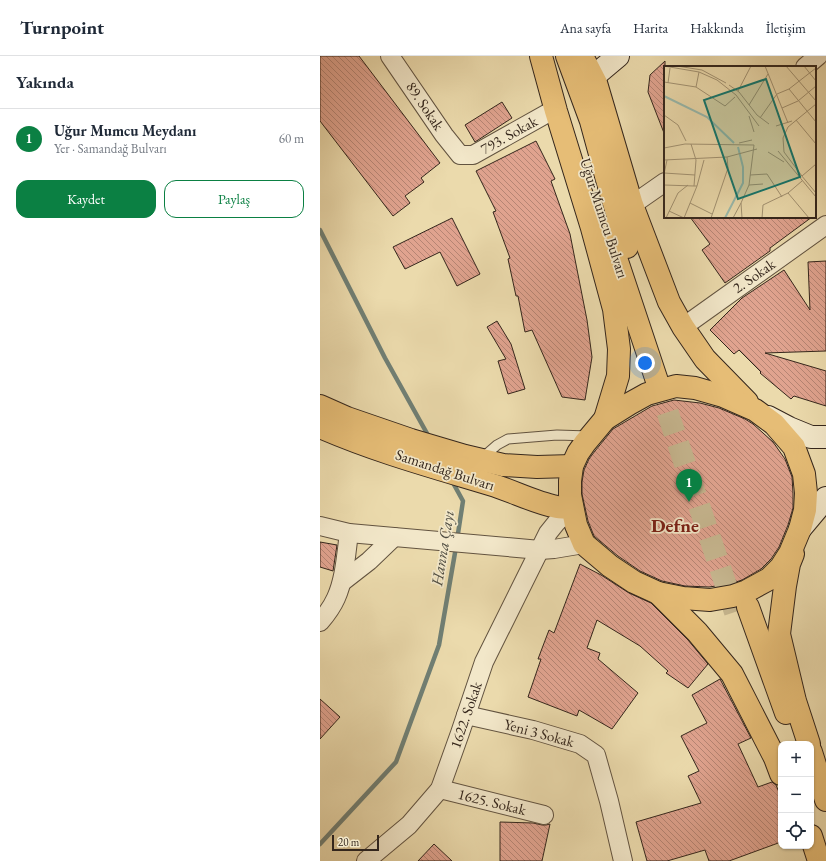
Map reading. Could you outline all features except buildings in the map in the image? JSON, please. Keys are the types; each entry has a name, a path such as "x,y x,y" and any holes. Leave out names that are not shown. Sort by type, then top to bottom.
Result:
{"main road":[{"path":"541,56 555,108 592,228 614,309 619,349 618,376 605,419"},
{"name":"Uğur Mumcu Bulvarı","path":"549,56 568,98 608,235 664,379 591,121 567,56"},
{"path":"582,56 596,83 632,205 669,302 683,327 705,359 755,410 774,424 794,447 804,474 806,493 805,510 785,586 779,634 795,701 808,741"},
{"path":"593,77 618,56"},
{"path":"826,437 811,437 723,396 695,388 676,386 647,394 605,419 578,453 572,466 570,481 572,507 576,525 584,544 610,566 634,582 658,593 683,598 710,600 733,596 747,591 768,579 781,567 790,552 800,529 826,498"},
{"name":"Samandağ Bulvarı","path":"320,406 335,427 398,455 558,508 572,507"},
{"name":"Samandağ Bulvarı","path":"335,427 411,440 465,456 503,465 537,467 572,466"},
{"path":"658,593 697,632 732,674 778,766"},
{"path":"779,741 742,610 796,741"},
{"path":"814,762 826,800"},
{"path":"814,784 826,814"},
{"path":"814,844 820,861"},
{"path":"808,849 814,861"}],"street":[{"name":"89. Sokak","path":"390,56 444,135 460,155"},
{"path":"806,66 818,56"},
{"name":"793. Sokak","path":"460,155 473,155 555,108"},
{"path":"632,205 664,183"},
{"name":"2. Sokak","path":"683,327 826,226"},
{"name":"1622. Sokak","path":"366,861 409,825 440,789 484,662 548,533 572,507"},
{"path":"320,526 349,533 540,550 584,544"},
{"path":"320,622 336,598 342,582 349,533"},
{"path":"342,582 369,561 394,537"},
{"name":"Yeni 3 Sokak","path":"466,715 533,730 580,744 596,755 609,801 623,861"},
{"name":"1625. Sokak","path":"440,789 544,815"}],"lane":[{"path":"480,460 497,445 508,439 557,435 591,436"}],"waterway":[{"name":"Hanna Çayı","path":"320,230 385,358 429,437"},
{"name":"Hanna Çayı","path":"452,481 463,501 457,540"},
{"name":"Hanna Çayı","path":"320,844 396,762 439,645 456,547"}],"tunnel":[{"path":"657,381 735,612"}],"place":[{"name":"Uğur Mumcu Meydanı","path":"689,502"}],"district":[{"name":"Defne","path":"675,525"}]}
